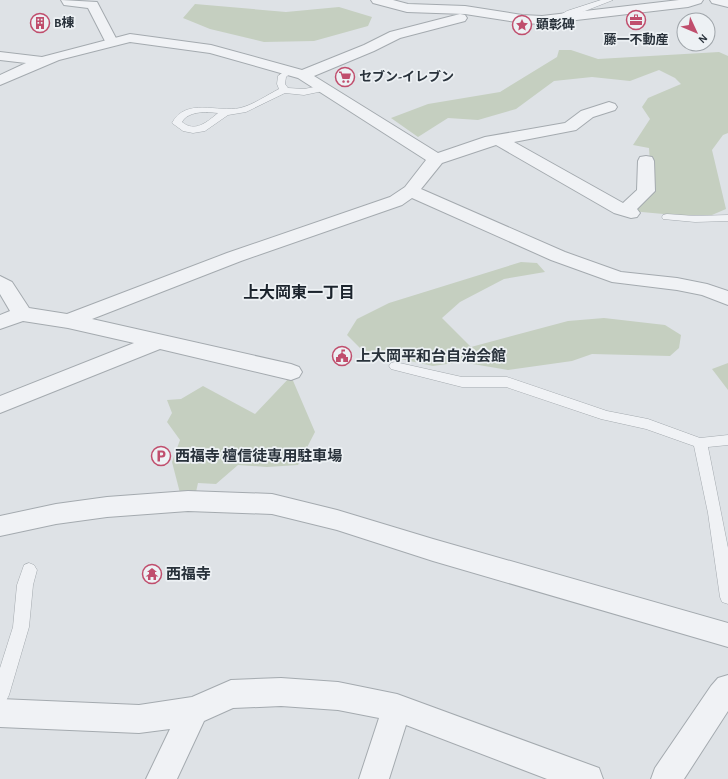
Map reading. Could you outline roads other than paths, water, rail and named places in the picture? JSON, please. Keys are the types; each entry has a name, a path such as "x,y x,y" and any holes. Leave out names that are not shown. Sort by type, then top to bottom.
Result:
{"street":[{"path":"67,0 68,2 93,5 112,42"},
{"path":"378,0 407,8 482,13 522,19 542,20 688,3 696,0"},
{"path":"717,0 728,3"},
{"path":"296,73 369,48 395,35 482,13"},
{"path":"0,80 43,61 130,38 172,42 211,49 296,73 325,88 436,159"},
{"path":"0,56 43,61"},
{"path":"68,321 234,257 396,201 411,191 436,159 485,142 570,127 586,114 609,107"},
{"path":"499,140 628,212 646,191 646,161"},
{"path":"411,191 544,250 619,278 677,284 707,290 728,298"},
{"path":"0,282 5,286 22,314"},
{"path":"0,322 22,314 68,321 291,372"},
{"path":"0,405 158,342"},
{"path":"0,526 56,514 107,506 188,502 272,504 337,520 441,552 728,635"},
{"path":"666,779 721,696 728,688"},
{"path":"0,713 139,719 194,711 231,694 281,692 338,696 397,708 588,779"},
{"path":"374,779 397,708"},
{"path":"161,779 194,711"}],"lane":[{"path":"559,18 570,12 609,0"},
{"path":"284,90 281,84 282,76 296,73"},
{"path":"225,112 243,110 284,90 294,93 309,92 325,88"},
{"path":"667,217 696,219 728,218"},
{"path":"395,366 462,382 507,382 606,416 648,424 700,443 728,440"},
{"path":"700,443 715,513 728,597"},
{"path":"0,696 21,627 25,585 29,570"}],"place":[{"name":"藤一不動産","path":"636,20"},
{"name":"B棟","path":"40,23"},
{"name":"顕彰碑","path":"522,25"},
{"name":"セブン-イレブン","path":"345,77"},
{"name":"上大岡平和台自治会館","path":"342,356"},
{"name":"西福寺 檀信徒専用駐車場","path":"161,456"},
{"name":"西福寺","path":"152,574"}],"district":[{"name":"上大岡東一丁目","path":"299,293"}]}
